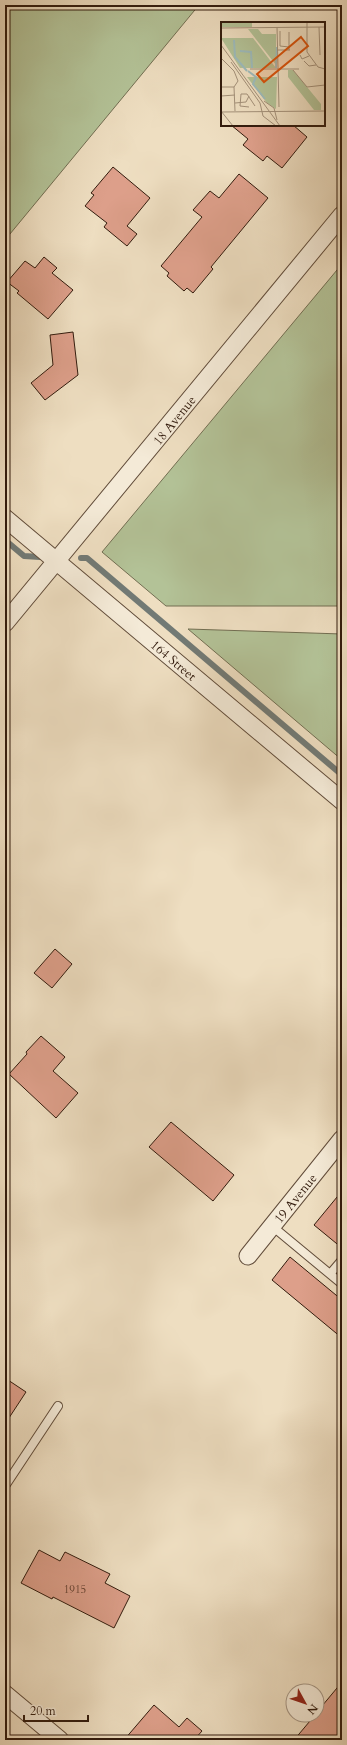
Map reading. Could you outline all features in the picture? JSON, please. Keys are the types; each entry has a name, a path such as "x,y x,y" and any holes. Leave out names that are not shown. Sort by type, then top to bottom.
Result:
{"street":[{"name":"18 Avenue","path":"5,623 342,215"},
{"name":"164 Street","path":"5,518 342,801"},
{"name":"19 Avenue","path":"248,1256 342,1139"},
{"path":"5,1694 60,1740"}],"lane":[{"path":"272,1226 342,1284"},
{"path":"330,1274 342,1260"},
{"path":"5,1486 58,1406"}],"green space":[{"path":"5,5 199,5 5,240"},
{"path":"342,264 342,606 166,606 102,552"},
{"path":"188,629 342,634 342,760"}],"building":[{"path":"232,126 294,126 307,137 282,168 267,156 263,161 243,145 248,139"},
{"path":"113,167 150,198 127,226 137,234 127,246 104,227 107,223 85,206 94,195 91,193"},
{"path":"239,174 268,198 211,267 213,269 193,293 187,288 184,291 167,276 169,273 161,266 202,217 193,210 210,191 219,198"},
{"path":"44,257 57,268 52,273 73,290 48,319 17,293 19,291 7,282 25,261 35,268"},
{"path":"73,332 78,375 45,400 31,383 53,365 50,335"},
{"path":"55,949 72,964 52,988 34,973"},
{"path":"41,1036 65,1057 53,1071 78,1093 56,1118 9,1074"},
{"path":"171,1122 234,1175 213,1201 149,1147"},
{"path":"342,1191 342,1248 314,1225"},
{"path":"290,1257 342,1300 342,1338 272,1280"},
{"path":"5,1378 26,1392 5,1424"},
{"path":"39,1550 60,1561 65,1552 110,1574 105,1583 130,1596 114,1628 53,1597 52,1599 21,1583"},
{"path":"342,1682 342,1735 338,1740 294,1740 308,1723 325,1723 325,1702"},
{"path":"154,1705 179,1727 187,1718 202,1731 194,1740 124,1740"}],"waterway":[{"path":"5,540 24,556 40,557"},
{"path":"81,558 87,558 342,775"}]}
